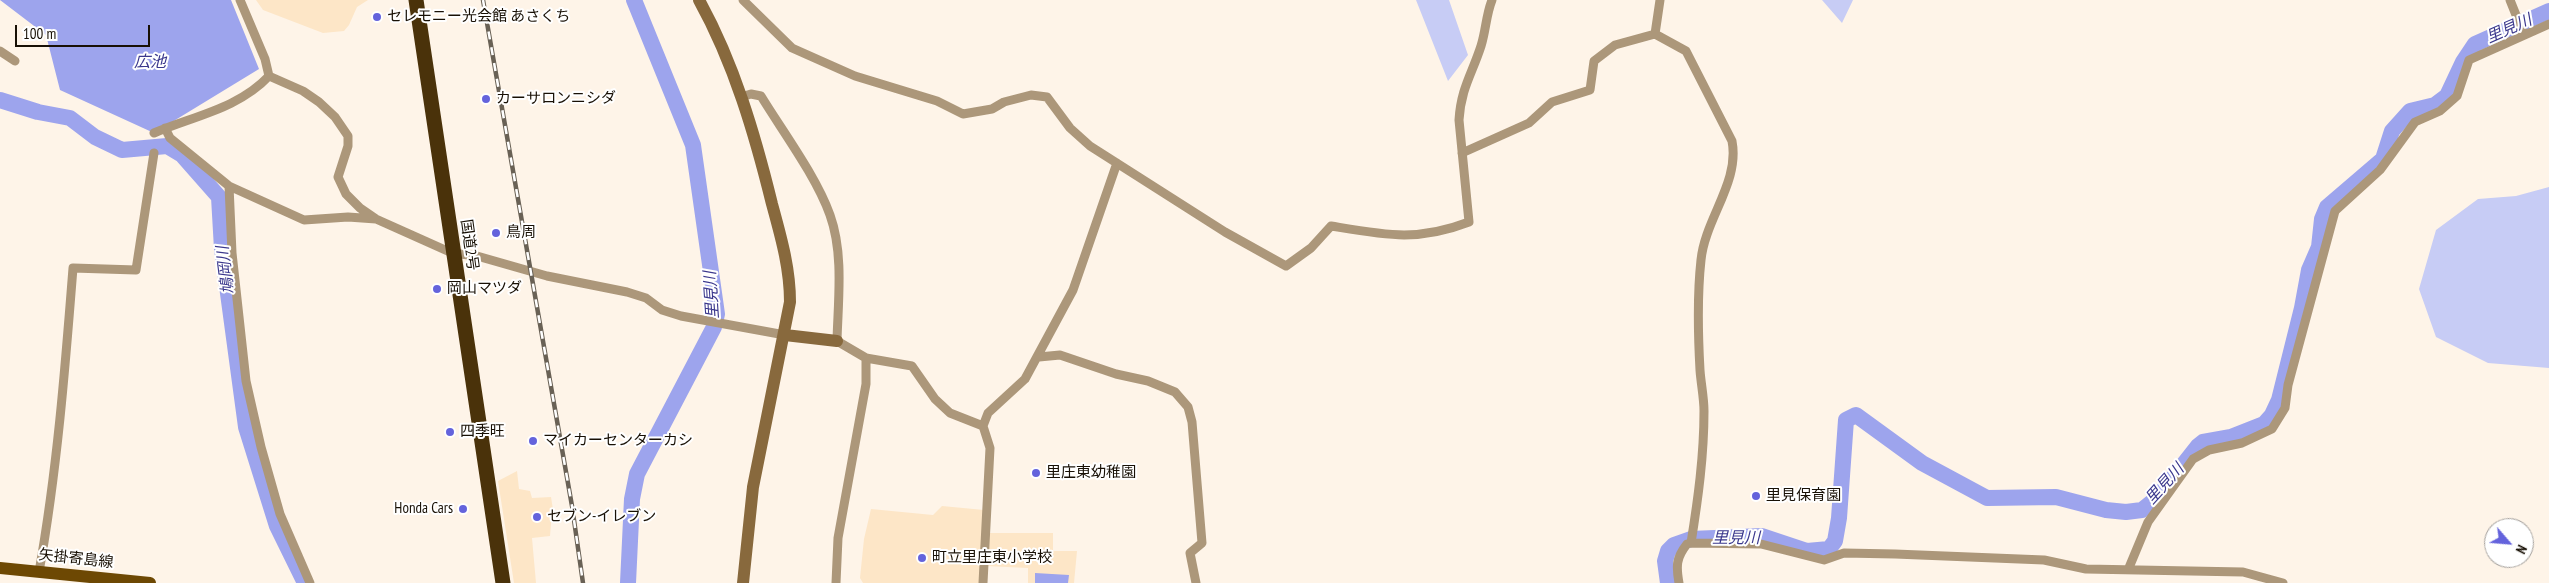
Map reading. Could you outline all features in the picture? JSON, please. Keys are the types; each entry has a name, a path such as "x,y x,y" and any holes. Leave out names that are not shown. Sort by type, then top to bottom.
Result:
{"highway":[{"name":"国道2号","path":"416,0 452,253 503,583"}],"main road":[{"name":"矢掛寄島線","path":"0,568 150,583"}],"street":[{"path":"240,0 265,59 269,76"},
{"path":"699,0 712,22 741,97 766,180 790,272 790,302 785,335 753,487 743,583"},
{"path":"743,0 792,48 855,76 936,101 963,114 992,109 1004,102 1032,95 1047,97 1078,136 1225,232 1286,266 1311,248 1331,226 1403,237 1427,235 1469,222 1462,153 1460,105 1465,83 1482,45 1487,12 1492,0"},
{"path":"1655,34 1660,0"},
{"path":"2510,0 2524,34"},
{"path":"2128,570 2148,522 2193,458 2209,450 2242,443 2272,429 2285,408 2288,385 2335,211 2380,170 2415,122 2440,111 2457,96 2469,60 2549,24"},
{"path":"1462,153 1529,123 1552,102 1590,90 1594,61 1615,45 1655,34 1686,51 1732,141 1734,161 1710,223 1701,258 1698,306 1700,370 1704,409 1701,481 1691,543"},
{"path":"0,51 15,61"},
{"path":"154,133 216,111 258,89 269,76"},
{"path":"269,76 303,91 335,117 348,136 348,146 338,177 346,194 360,208 376,219 452,253 477,256 547,276 626,292 646,298 662,310 680,316 785,335 837,341 866,358 912,366 935,399 950,413 983,426"},
{"path":"741,97 752,94 761,96 820,193 830,216 836,239 839,273 837,341"},
{"path":"166,128 170,138 229,186 304,220 348,217 376,219"},
{"path":"39,572 51,505 61,426 73,268 136,270 154,153"},
{"path":"983,583 990,448 983,426 988,413 1025,379 1039,357 1073,290 1117,163"},
{"path":"229,186 232,253 246,381 261,447 280,514 310,583"},
{"path":"1039,357 1060,355 1116,374 1148,381 1175,392 1188,407 1192,422 1202,543 1190,553 1196,583"},
{"path":"836,583 838,538 866,384 866,358"},
{"path":"1679,583 1676,567 1677,556 1687,544 1691,543 1761,544 1824,560 1844,553 1895,554 2044,560 2086,569 2243,572 2283,583"}],"shaded area":[{"path":"256,0 368,0 357,7 349,25 344,31 323,33 263,10"},
{"path":"1416,0 1449,0 1468,55 1448,81"},
{"path":"1822,0 1853,0 1842,23"},
{"path":"2549,187 2549,368 2488,363 2436,337 2419,289 2436,230 2478,199 2516,196"},
{"path":"517,471 519,489 530,491 532,498 551,497 555,522 551,523 550,536 532,538 536,583 514,583 498,481"},
{"name":"町立里庄東小学校","path":"942,506 984,510 979,583 863,583 860,578 864,539 871,509 933,515"},
{"name":"町立里庄東小学校","path":"988,533 1053,533 1053,551 1077,551 1074,583 1028,583 1028,568 986,566"}],"water":[{"name":"広池","path":"0,0 231,0 259,69 154,133 60,90 46,35"},
{"path":"1035,573 1069,575 1068,583 1035,583"}],"waterway":[{"name":"里見川","path":"628,583 632,499 637,474 714,327 717,314 693,145 634,0"},
{"name":"里見川","path":"1668,583 1665,561 1668,551 1674,545 1691,539 1762,536 1807,551 1829,549 1835,541 1839,518 1846,420 1856,415 1922,463 1987,498 2056,497 2106,510 2126,512 2142,510 2157,498 2203,442 2231,437 2264,424 2272,415 2279,400 2302,308 2309,270 2319,247 2322,219 2327,207 2383,159 2392,131 2410,111 2435,105 2447,96 2463,62 2475,44 2549,11"},
{"name":"鳩岡川","path":"0,100 38,112 70,118 95,137 122,150 167,146 182,155 219,197 222,249 246,427 277,526 305,583"}],"railway":[{"path":"483,0 572,506 583,583"}],"place":[{"name":"セレモニー光会館 あさくち","path":"377,17"},
{"name":"カーサロンニシダ","path":"486,99"},
{"name":"鳥周","path":"496,233"},
{"name":"岡山マツダ","path":"437,289"},
{"name":"四季旺","path":"450,432"},
{"name":"マイカーセンターカシ","path":"533,441"},
{"name":"里庄東幼稚園","path":"1036,473"},
{"name":"里見保育園","path":"1756,496"},
{"name":"Honda Cars","path":"463,509"},
{"name":"セブン-イレブン","path":"537,517"},
{"name":"町立里庄東小学校","path":"922,558"}]}
